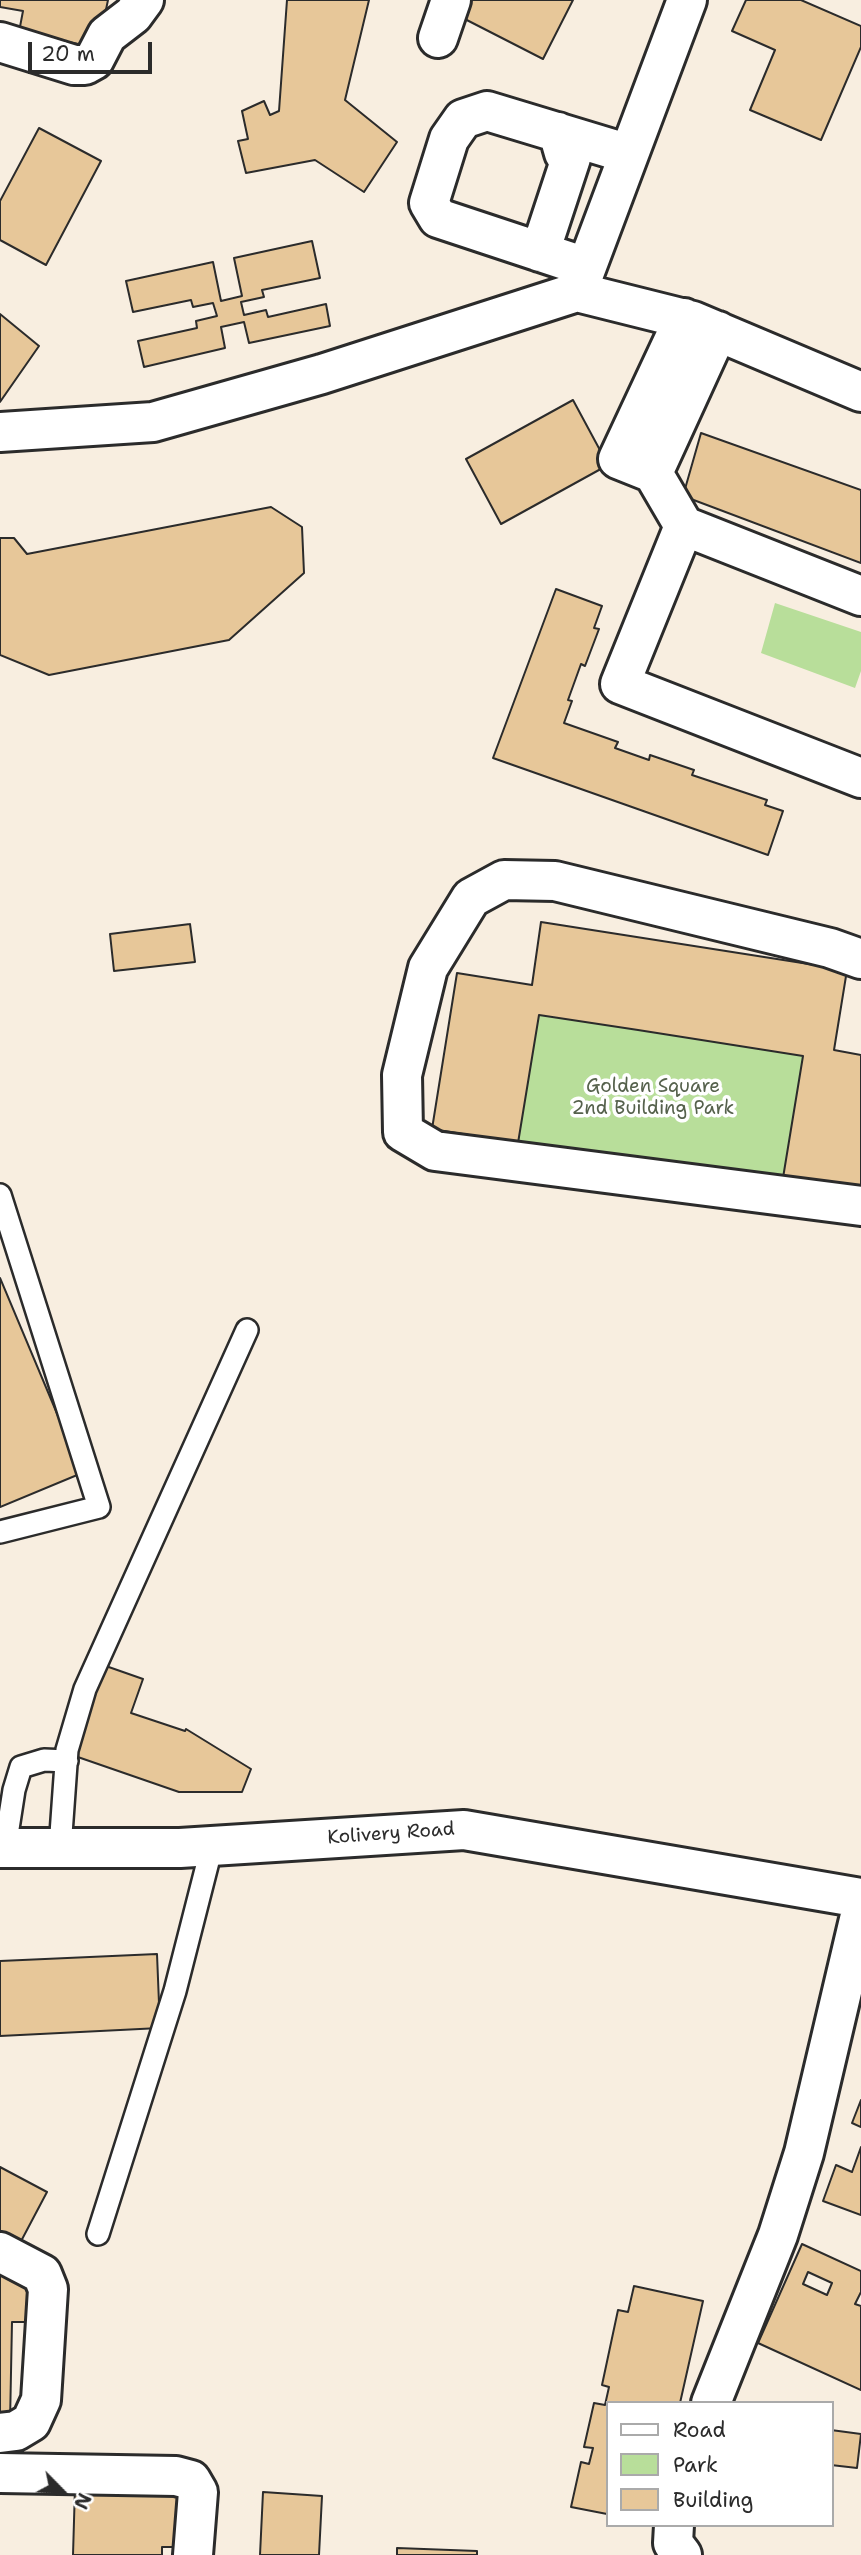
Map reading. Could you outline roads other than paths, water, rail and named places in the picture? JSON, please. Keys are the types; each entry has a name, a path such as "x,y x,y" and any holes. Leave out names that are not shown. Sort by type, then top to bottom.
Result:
{"street":[{"path":"0,42 74,65 85,65 94,60 107,34 132,15 144,0"},
{"path":"438,38 451,0"},
{"path":"0,432 153,422 322,374 582,280 687,0"},
{"path":"629,154 487,111 463,119 449,139 429,204 438,218 540,252 582,280 701,325 861,392"},
{"path":"540,252 571,158 564,153 558,132"},
{"path":"701,325 618,458 653,473 684,526 861,596"},
{"path":"653,473 701,325"},
{"path":"684,526 620,684 861,778"},
{"path":"861,958 830,947 555,881 504,880 471,898 428,968 402,1074 403,1132 435,1151 861,1206"},
{"name":"Kolivery Road","path":"2,1848 212,1846 464,1830 861,1898"},
{"path":"712,2401 778,2235 804,2153 861,1911"},
{"path":"0,2252 42,2274 48,2289 41,2400 31,2422 16,2431 0,2433"},
{"path":"0,2473 176,2476 191,2480 198,2492 193,2555"},
{"path":"674,2527 673,2543 682,2555"}],"lane":[{"path":"0,1195 99,1507 0,1532"},
{"path":"60,1848 66,1761 85,1689 247,1329"},
{"path":"2,1848 21,1767 44,1760 66,1761"},
{"path":"98,2234 175,1991 212,1846"}],"park label":[{"name":"Golden Square 2nd Building Park","path":"653,1098"}]}
